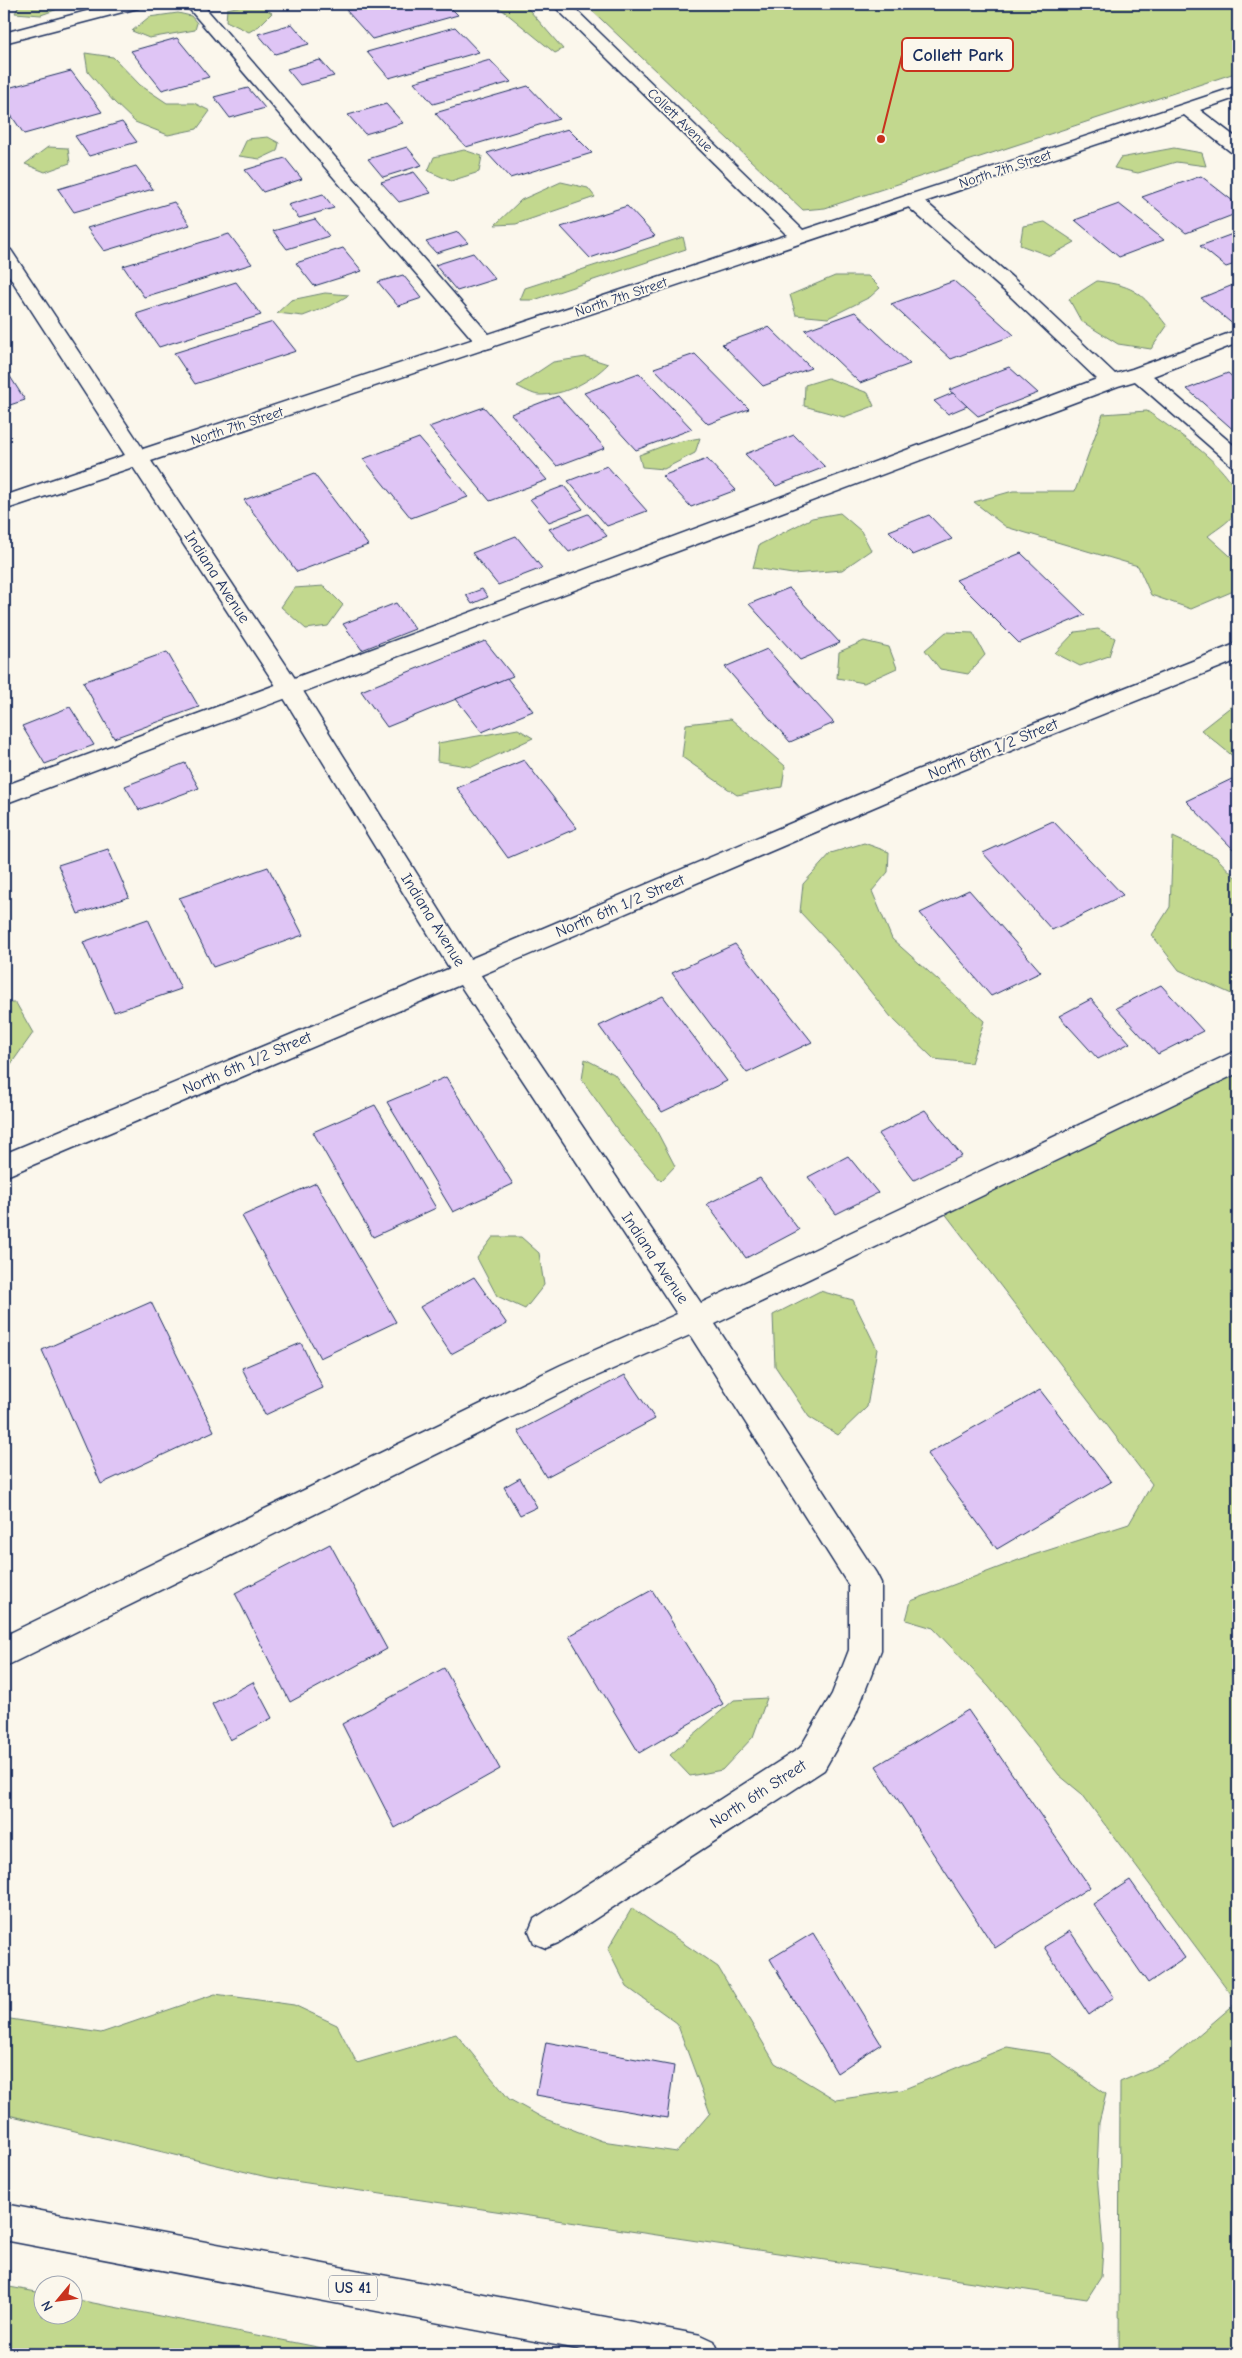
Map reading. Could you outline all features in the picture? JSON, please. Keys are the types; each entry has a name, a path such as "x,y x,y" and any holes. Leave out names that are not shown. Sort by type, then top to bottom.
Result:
{"street":[{"path":"4,38 132,4"},
{"path":"193,4 486,343"},
{"name":"Collett Avenue","path":"560,4 800,237"},
{"name":"North 7th Street","path":"4,504 1238,91"},
{"path":"1186,108 1238,148"},
{"path":"912,200 1016,291 1111,380"},
{"name":"Indiana Avenue","path":"4,254 290,689 465,972 696,1320 866,1583"},
{"path":"4,795 1111,380 1139,374 1238,336"},
{"path":"1139,374 1238,460"},
{"name":"North 6th 1/2 Street","path":"4,1166 920,778 1238,650"},
{"path":"4,1652 562,1378 696,1320 1238,1061"},
{"name":"North 6th Street","path":"546,1931 812,1759 845,1703 865,1650 866,1583"},
{"name":"US 41","path":"4,2222 701,2354"}],"green space":[{"path":"20,4 72,4 41,15 15,13"},
{"path":"258,4 272,13 259,26 249,32 226,21 227,9"},
{"path":"495,4 524,4 563,49 555,53"},
{"path":"585,4 1238,4 1238,72 825,208 803,210"},
{"path":"178,13 191,16 197,23 195,30 149,38 132,31 149,17"},
{"path":"85,53 113,57 140,85 167,103 194,103 210,111 197,129 168,135 135,122 114,102 88,72"},
{"path":"268,137 279,143 277,151 260,159 239,156 247,139"},
{"path":"48,147 68,148 70,163 45,172 25,164"},
{"path":"1174,148 1202,153 1206,166 1176,162 1138,173 1114,168 1120,158"},
{"path":"464,150 482,156 479,172 451,181 428,171 434,157"},
{"path":"561,182 588,188 595,197 516,224 495,225 521,200"},
{"path":"1045,222 1075,242 1050,256 1020,245 1023,226"},
{"path":"683,237 686,249 534,300 520,300 525,288"},
{"path":"835,276 868,276 880,288 870,297 828,318 796,315 790,295"},
{"path":"1097,281 1131,289 1145,299 1159,315 1167,326 1151,349 1118,344 1081,321 1069,299"},
{"path":"325,293 349,295 332,305 303,316 277,313 291,300"},
{"path":"586,357 608,364 585,382 558,393 538,395 517,386 553,362"},
{"path":"828,378 868,393 874,406 844,417 804,406 805,385"},
{"path":"1147,411 1203,452 1229,479 1236,493 1238,506 1233,516 1208,536 1238,563 1238,587 1236,590 1191,609 1151,595 1138,566 1006,527 974,502 1013,491 1075,491 1103,414"},
{"path":"700,438 695,453 664,469 642,467 639,455 671,443"},
{"path":"840,513 861,531 871,550 842,570 793,574 753,568 759,545 812,518"},
{"path":"324,586 343,605 328,626 306,629 281,607 294,588"},
{"path":"1098,629 1115,638 1109,656 1080,666 1055,653 1075,632"},
{"path":"946,632 973,633 985,655 968,674 940,669 925,650"},
{"path":"864,641 889,647 897,668 864,683 837,678 839,652"},
{"path":"1238,701 1238,757 1235,758 1201,730"},
{"path":"731,719 785,766 782,787 737,795 682,757 686,724"},
{"path":"518,729 533,738 472,767 437,761 438,743"},
{"path":"1173,837 1216,857 1238,880 1238,997 1179,970 1152,935 1170,907"},
{"path":"864,843 889,852 888,872 872,891 892,939 984,1021 971,1063 934,1059 891,1017 844,959 800,912 803,884 831,853"},
{"path":"4,1003 16,1003 33,1033 11,1064 4,1065"},
{"path":"585,1059 614,1074 654,1126 675,1166 661,1181 622,1136 582,1080"},
{"path":"1238,1073 1238,2354 1119,2354 1120,2082 1168,2061 1237,2002 1082,1794 1059,1775 989,1687 933,1628 906,1620 911,1601 1021,1559 1129,1524 1152,1484 944,1212"},
{"path":"493,1237 521,1237 539,1253 544,1285 525,1309 497,1296 477,1258"},
{"path":"820,1291 853,1300 877,1349 867,1407 838,1435 809,1417 775,1366 773,1315"},
{"path":"767,1698 753,1737 722,1770 690,1776 670,1755 734,1700"},
{"path":"632,1908 718,1967 775,2063 836,2100 902,2090 1007,2047 1050,2054 1106,2094 1099,2122 1097,2174 1103,2248 1101,2277 1087,2299 267,2177 4,2114 4,2018 101,2033 215,1994 294,2005 337,2025 357,2063 456,2034 509,2099 543,2118 602,2141 677,2152 710,2113 677,2023 627,1987 608,1949"},
{"path":"4,2286 32,2291 32,2326 82,2326 82,2301 353,2354 4,2354"}],"building":[{"path":"368,4 447,4 458,15 372,39 346,10"},
{"path":"292,24 309,44 275,54 258,34"},
{"path":"455,27 479,52 389,78 367,52"},
{"path":"177,38 209,77 162,90 131,51"},
{"path":"320,60 334,76 300,85 287,69"},
{"path":"490,60 511,82 433,104 414,82"},
{"path":"71,71 102,112 24,134 4,105 4,89"},
{"path":"528,86 559,119 466,147 435,113"},
{"path":"248,88 265,108 230,118 214,97"},
{"path":"386,104 403,123 365,134 348,115"},
{"path":"122,122 137,142 89,156 75,136"},
{"path":"568,129 592,153 510,178 487,153"},
{"path":"407,147 422,165 383,177 368,159"},
{"path":"285,158 302,179 263,192 245,170"},
{"path":"136,166 153,189 74,212 58,189"},
{"path":"414,172 431,193 399,202 381,182"},
{"path":"1201,176 1238,205 1238,213 1186,233 1142,197"},
{"path":"323,194 334,208 299,218 288,205"},
{"path":"174,202 190,225 104,251 87,228"},
{"path":"1119,204 1164,240 1119,257 1075,220"},
{"path":"627,206 655,236 590,258 561,227"},
{"path":"315,219 329,236 287,249 273,231"},
{"path":"458,232 468,243 436,253 426,242"},
{"path":"1238,232 1238,263 1226,267 1200,246"},
{"path":"229,234 252,264 144,297 123,266"},
{"path":"343,248 362,271 314,286 296,263"},
{"path":"473,253 495,279 457,291 435,265"},
{"path":"403,275 422,298 398,306 378,282"},
{"path":"954,281 1014,335 951,359 891,304"},
{"path":"236,282 261,315 159,347 136,314"},
{"path":"1238,283 1238,325 1235,326 1201,298"},
{"path":"855,312 910,364 860,383 805,330"},
{"path":"273,322 296,351 195,384 174,353"},
{"path":"769,327 811,368 763,386 722,344"},
{"path":"695,354 749,409 708,424 654,368"},
{"path":"4,367 25,400 4,407"},
{"path":"1009,367 1038,393 978,416 949,390"},
{"path":"639,373 692,429 636,450 584,393"},
{"path":"1228,373 1238,382 1237,433 1187,389"},
{"path":"953,393 967,406 948,414 934,401"},
{"path":"558,396 605,448 557,466 511,414"},
{"path":"484,407 547,480 490,501 429,427"},
{"path":"794,435 825,467 776,486 745,454"},
{"path":"419,438 468,497 411,518 363,459"},
{"path":"707,459 736,490 691,507 662,476"},
{"path":"607,466 647,511 607,526 568,481"},
{"path":"314,474 368,545 297,572 244,500"},
{"path":"564,486 583,509 549,522 530,499"},
{"path":"588,514 607,536 569,552 549,529"},
{"path":"929,515 952,539 913,555 889,531"},
{"path":"516,536 542,568 498,585 472,553"},
{"path":"1021,553 1085,615 1019,643 956,580"},
{"path":"789,588 840,643 800,660 749,604"},
{"path":"482,589 488,597 472,604 466,595"},
{"path":"396,603 415,629 362,650 343,624"},
{"path":"485,641 513,676 387,727 361,691"},
{"path":"767,649 834,723 790,742 725,667"},
{"path":"167,652 199,707 114,738 83,682"},
{"path":"507,678 533,711 482,732 456,699"},
{"path":"70,707 94,745 45,764 22,726"},
{"path":"524,760 577,828 508,858 457,788"},
{"path":"185,763 199,788 139,810 125,786"},
{"path":"1238,776 1238,854 1186,801"},
{"path":"1053,821 1123,895 1052,930 983,853"},
{"path":"108,849 129,897 78,914 58,865"},
{"path":"268,867 303,935 213,967 179,898"},
{"path":"969,890 1041,972 991,996 920,913"},
{"path":"148,919 181,989 114,1012 83,942"},
{"path":"735,944 812,1042 747,1073 672,973"},
{"path":"1161,985 1203,1031 1158,1054 1116,1008"},
{"path":"663,996 727,1081 662,1112 599,1026"},
{"path":"1091,999 1130,1043 1098,1059 1059,1016"},
{"path":"446,1077 513,1184 453,1212 387,1102"},
{"path":"375,1105 436,1208 373,1237 313,1132"},
{"path":"925,1110 962,1156 914,1180 878,1134"},
{"path":"848,1156 878,1193 836,1214 808,1177"},
{"path":"760,1178 799,1230 746,1258 707,1204"},
{"path":"316,1183 396,1322 320,1358 242,1216"},
{"path":"474,1277 507,1324 451,1354 420,1307"},
{"path":"151,1302 214,1431 101,1484 42,1350"},
{"path":"301,1343 323,1388 265,1415 242,1368"},
{"path":"625,1375 655,1419 546,1477 518,1431"},
{"path":"1040,1390 1111,1482 997,1549 927,1454"},
{"path":"520,1478 537,1507 520,1515 504,1487"},
{"path":"330,1544 387,1649 290,1702 235,1593"},
{"path":"652,1590 723,1704 639,1753 569,1636"},
{"path":"444,1668 500,1769 395,1828 342,1724"},
{"path":"253,1682 272,1718 230,1740 212,1704"},
{"path":"968,1710 1090,1887 995,1948 876,1766"},
{"path":"1130,1880 1185,1958 1148,1983 1093,1904"},
{"path":"1070,1931 1114,1997 1089,2015 1044,1947"},
{"path":"813,1933 881,2044 837,2073 770,1959"},
{"path":"546,2042 674,2066 667,2118 536,2095"}],"place":[{"name":"Collett Park","path":"881,139"}]}
